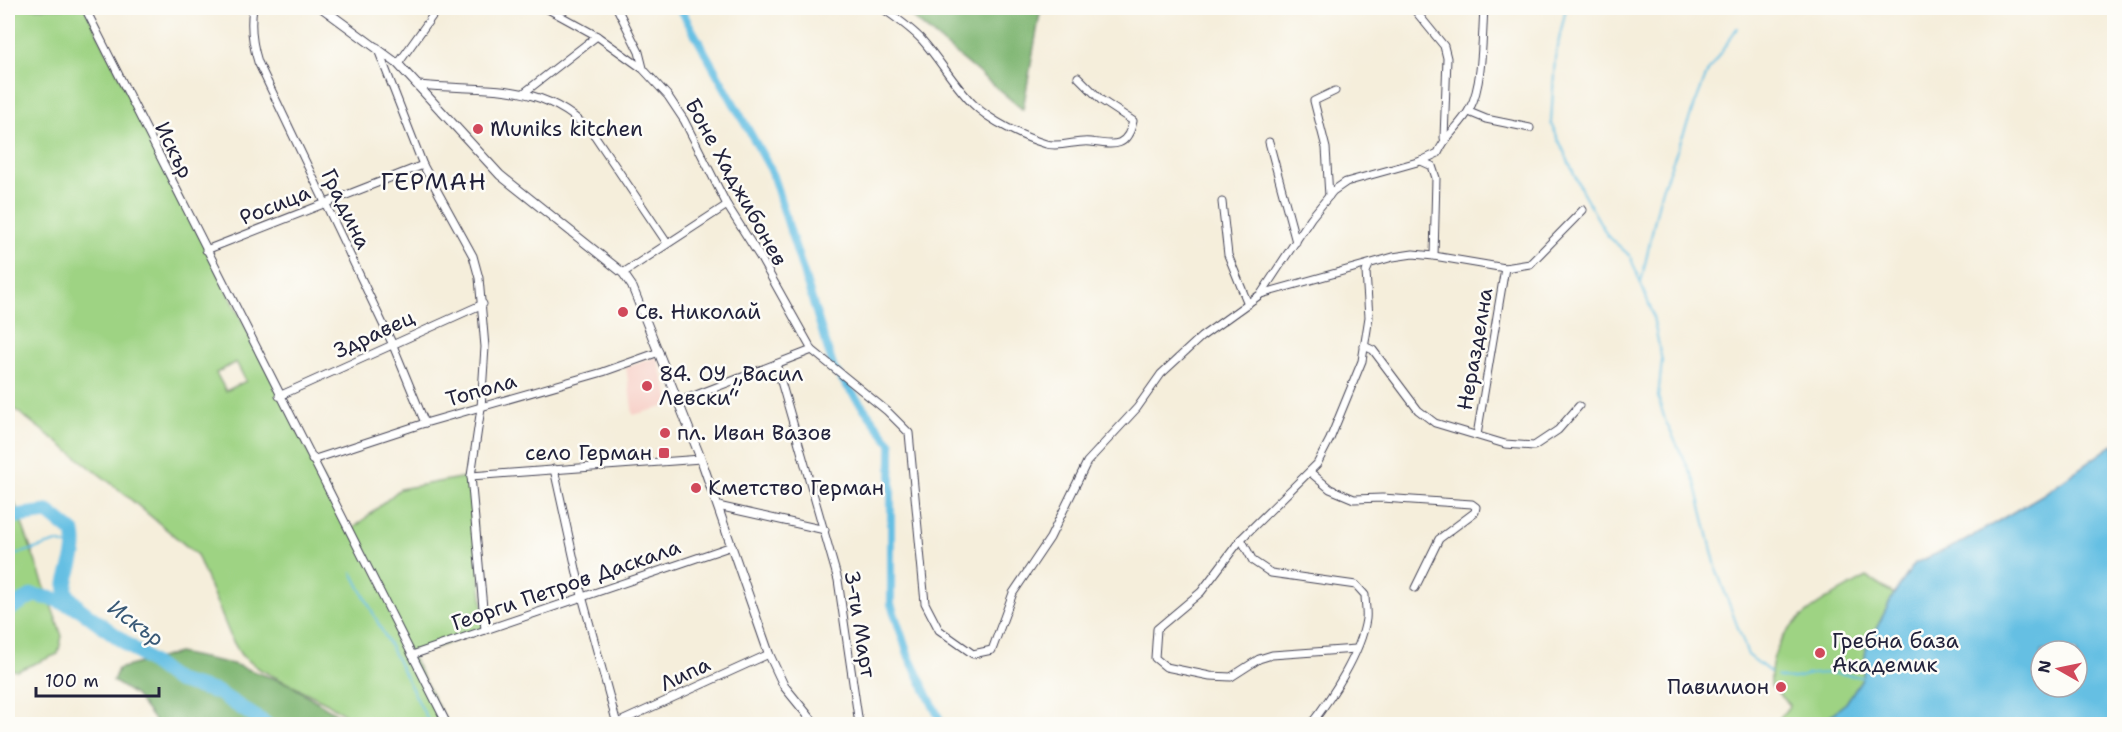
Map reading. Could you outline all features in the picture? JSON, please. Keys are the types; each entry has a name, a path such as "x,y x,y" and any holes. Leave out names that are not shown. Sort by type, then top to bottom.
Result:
{"street":[{"name":"Искър","path":"85,8 279,396 447,724"},
{"name":"Градина","path":"253,8 250,22 252,45 258,62 392,343 425,423"},
{"path":"322,8 398,64 500,175 622,273 641,302 701,459 769,654 784,687 815,724"},
{"path":"398,64 438,8"},
{"name":"Боне Хаджибонев","path":"546,8 597,36 643,69 669,96 684,120 727,205 812,350 887,411 909,433 925,603 939,630 973,654 992,650 1013,593 1050,538 1087,462 1115,433 1161,374 1182,353 1248,304"},
{"path":"617,8 639,52 643,69"},
{"path":"882,8 921,38 974,105 989,117 1045,144 1057,146 1090,141 1113,146 1120,143 1129,132 1132,121 1101,100 1078,77"},
{"path":"1222,202 1228,255 1248,304 1261,294 1329,196 1346,182 1421,161 1438,153 1444,138 1444,46 1413,8"},
{"path":"1444,138 1469,112 1476,97 1484,8"},
{"path":"525,92 597,36"},
{"path":"377,47 423,165 473,256 483,304 485,348 481,408 471,476 485,630"},
{"path":"419,85 525,92 554,104 582,122 595,136 667,243"},
{"path":"1329,196 1326,148 1314,100 1335,91"},
{"path":"1469,112 1486,119 1530,128"},
{"path":"1269,142 1296,242"},
{"path":"1421,161 1432,166 1436,178 1434,256"},
{"name":"Росица","path":"206,250 423,165"},
{"path":"622,273 727,205"},
{"path":"1261,294 1393,257 1413,254 1505,268 1530,264 1583,210"},
{"path":"1356,649 1258,658 1231,677 1210,676 1166,668 1155,658 1157,629 1201,592 1241,539 1310,472 1330,439 1362,361 1369,317 1366,272 1369,265"},
{"name":"Неразделна","path":"1477,435 1505,268"},
{"name":"Здравец","path":"279,396 392,343 483,304"},
{"path":"1364,346 1373,350 1426,416 1435,423 1505,444 1534,446 1558,430 1579,406"},
{"path":"678,402 812,350"},
{"name":"Топола","path":"312,460 659,352"},
{"name":"3-ти Март","path":"776,364 838,580 859,724"},
{"path":"471,476 701,459"},
{"path":"554,469 582,596 616,724"},
{"path":"1310,472 1330,489 1354,499 1382,498 1472,504 1476,507 1475,512 1439,539 1415,588"},
{"path":"718,506 825,530"},
{"path":"1241,539 1252,561 1271,573 1356,585 1365,595 1366,619 1356,649 1333,693 1311,724"},
{"name":"Георги Петров Даскала","path":"412,655 732,546"},
{"name":"Липа","path":"616,724 769,654"}],"shaded area":[{"name":"84. ОУ „Васил Левски“","path":"657,357 671,405 633,415 626,367"}],"green space":[{"path":"8,8 85,8 349,532 400,489 471,476 485,630 412,656 447,724 358,724 327,703 261,670 241,655 232,640 197,555 117,488 8,404","holes":["236,362 246,381 226,391 216,373"]},
{"path":"901,8 1041,8 1023,109 1022,109"},
{"path":"8,484 62,636 58,654 17,671 8,669"},
{"name":"Гребна база Академик","path":"1867,577 1894,594 1866,649 1863,677 1846,703 1819,724 1775,724 1790,705 1771,686 1772,665 1787,631 1816,606"},
{"path":"178,653 233,664 289,684 353,724 157,724 135,695 113,681 118,669"}],"water":[{"path":"2114,444 2114,724 1819,724 1846,703 1863,677 1866,649 1894,594 1915,563 1963,542 2042,495"}],"waterway":[{"path":"680,8 771,170 834,369 891,444 891,604 909,657 942,724"},
{"path":"1566,8 1555,58 1551,123 1581,189 1607,235 1630,256 1652,312 1662,361 1658,397 1665,420 1695,482 1717,571 1748,655 1770,672"},
{"path":"1641,282 1661,192 1707,73 1737,28"},
{"path":"8,517 48,512 74,533 73,559 66,591 78,607"},
{"path":"8,557 57,542 72,547 76,556"},
{"path":"352,572 430,724"},
{"name":"Искър","path":"8,610 33,595 54,599 80,609 177,681 217,692 266,724"},
{"path":"1777,676 1791,679 1832,673 1865,678"}],"place":[{"name":"Muniks kitchen","path":"478,129"},
{"name":"Св. Николай","path":"623,312"},
{"name":"84. ОУ „Васил Левски“","path":"647,386"},
{"name":"пл. Иван Вазов","path":"665,433"},
{"name":"село Герман","path":"664,453"},
{"name":"Кметство Герман","path":"696,488"},
{"name":"Гребна база Академик","path":"1820,653"},
{"name":"Павилион","path":"1781,687"}],"district":[{"name":"ГЕРМАН","path":"434,182"}]}
